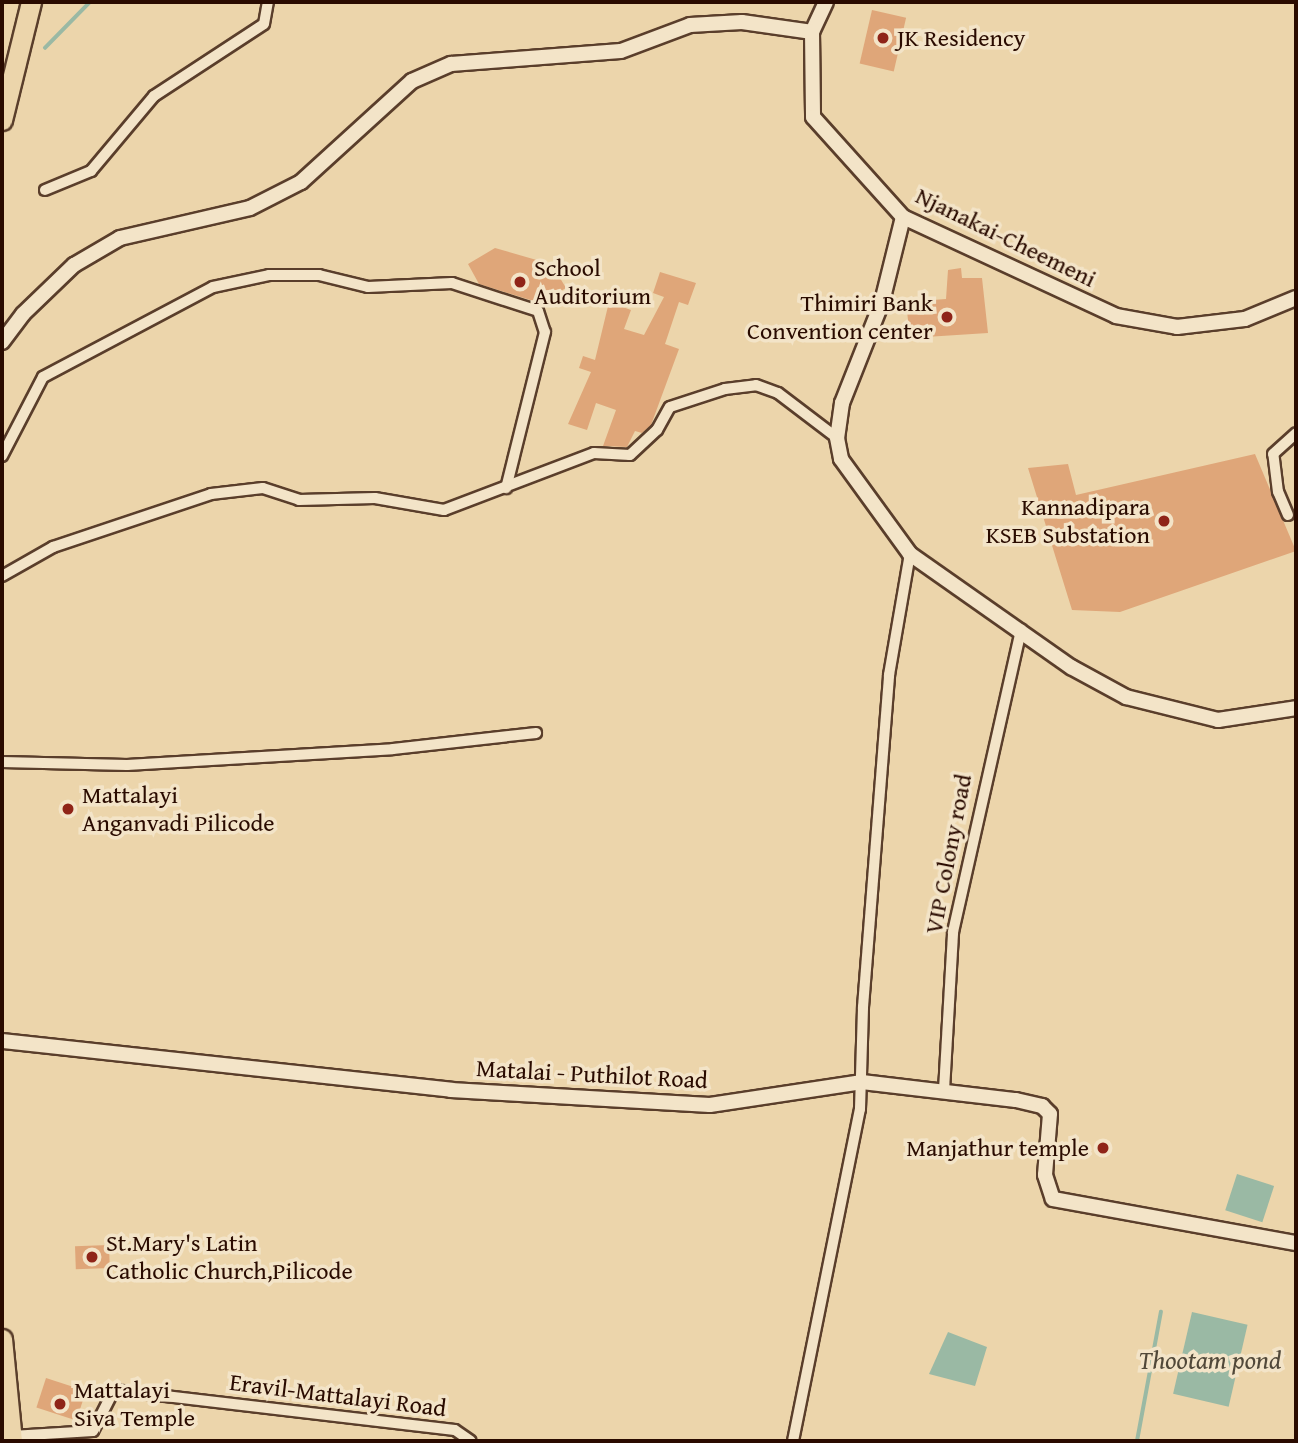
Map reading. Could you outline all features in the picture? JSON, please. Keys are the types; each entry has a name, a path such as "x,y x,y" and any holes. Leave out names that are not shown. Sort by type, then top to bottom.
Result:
{"highway":[{"path":"2,120 31,2"},
{"path":"2,1339 12,1438"}],"street":[{"path":"46,190 91,171 154,96 264,23 268,2"},
{"path":"2,342 23,314 74,265 120,238 250,208 301,182 412,81 451,64 621,51 690,25 742,22 812,32 826,2"},
{"name":"Njanakai-Cheemeni","path":"812,32 813,117 903,217 1116,316 1177,327 1245,320 1296,298"},
{"path":"903,217 882,302 842,402 837,438 841,459 910,554 1100,685 1177,713 1218,720 1296,708"},
{"path":"2,456 43,377 213,287 269,275 319,275 368,287 452,283 538,311 545,332 506,488"},
{"path":"2,576 53,547 211,494 263,488 299,500 375,498 444,510 594,453 631,455 657,430 670,407 725,389 756,385 778,393 837,438"},
{"path":"1288,515 1278,492 1273,454 1296,433"},
{"path":"793,1441 862,1082 889,676 910,554"},
{"name":"VIP Colony road","path":"944,1090 953,932 1021,631"},
{"path":"2,762 128,765 393,749 536,733"},
{"name":"Matalai - Puthilot Road","path":"2,1041 451,1090 710,1105 862,1082 944,1090 1042,1106 1050,1114 1046,1190 1061,1203 1296,1243"},
{"name":"Eravil-Mattalayi Road","path":"12,1438 93,1431 114,1390 456,1430 471,1441"}],"water":[{"path":"1237,1174 1274,1186 1262,1222 1225,1210"},
{"name":"Thootam pond","path":"1192,1312 1248,1325 1229,1407 1173,1394"},
{"path":"948,1332 987,1347 975,1386 929,1374"}],"building":[{"name":"JK Residency","path":"872,10 906,18 894,71 860,64"},
{"name":"School Auditorium","path":"495,248 540,261 545,276 554,268 566,288 540,303 479,284 468,264"},
{"name":"Thimiri Bank Convention center","path":"961,268 962,278 982,278 988,333 910,338 906,302 946,299 948,270"},
{"path":"660,272 696,283 688,305 679,302 665,344 679,349 651,425 642,433 635,431 627,447 603,446 616,410 596,403 587,430 568,424 591,372 579,368 583,356 595,360 609,302 631,310 624,329 644,335 664,297 653,293"},
{"name":"Kannadipara KSEB Substation","path":"1255,454 1296,551 1120,612 1072,610 1028,468 1068,464 1076,495"},
{"name":"St.Mary's Latin Catholic Church,Pilicode","path":"109,1245 110,1268 76,1269 75,1246"},
{"name":"Mattalayi Siva Temple","path":"46,1378 86,1391 76,1420 36,1407"}],"waterway":[{"path":"45,48 90,2"},
{"path":"1137,1441 1161,1312"}],"place":[{"name":"JK Residency","path":"883,38"},
{"name":"School Auditorium","path":"520,282"},
{"name":"Thimiri Bank Convention center","path":"947,317"},
{"name":"Kannadipara KSEB Substation","path":"1164,521"},
{"name":"Mattalayi Anganvadi Pilicode","path":"68,809"},
{"name":"Manjathur temple","path":"1103,1148"},
{"name":"St.Mary's Latin Catholic Church,Pilicode","path":"92,1257"},
{"name":"Mattalayi Siva Temple","path":"60,1404"}]}
